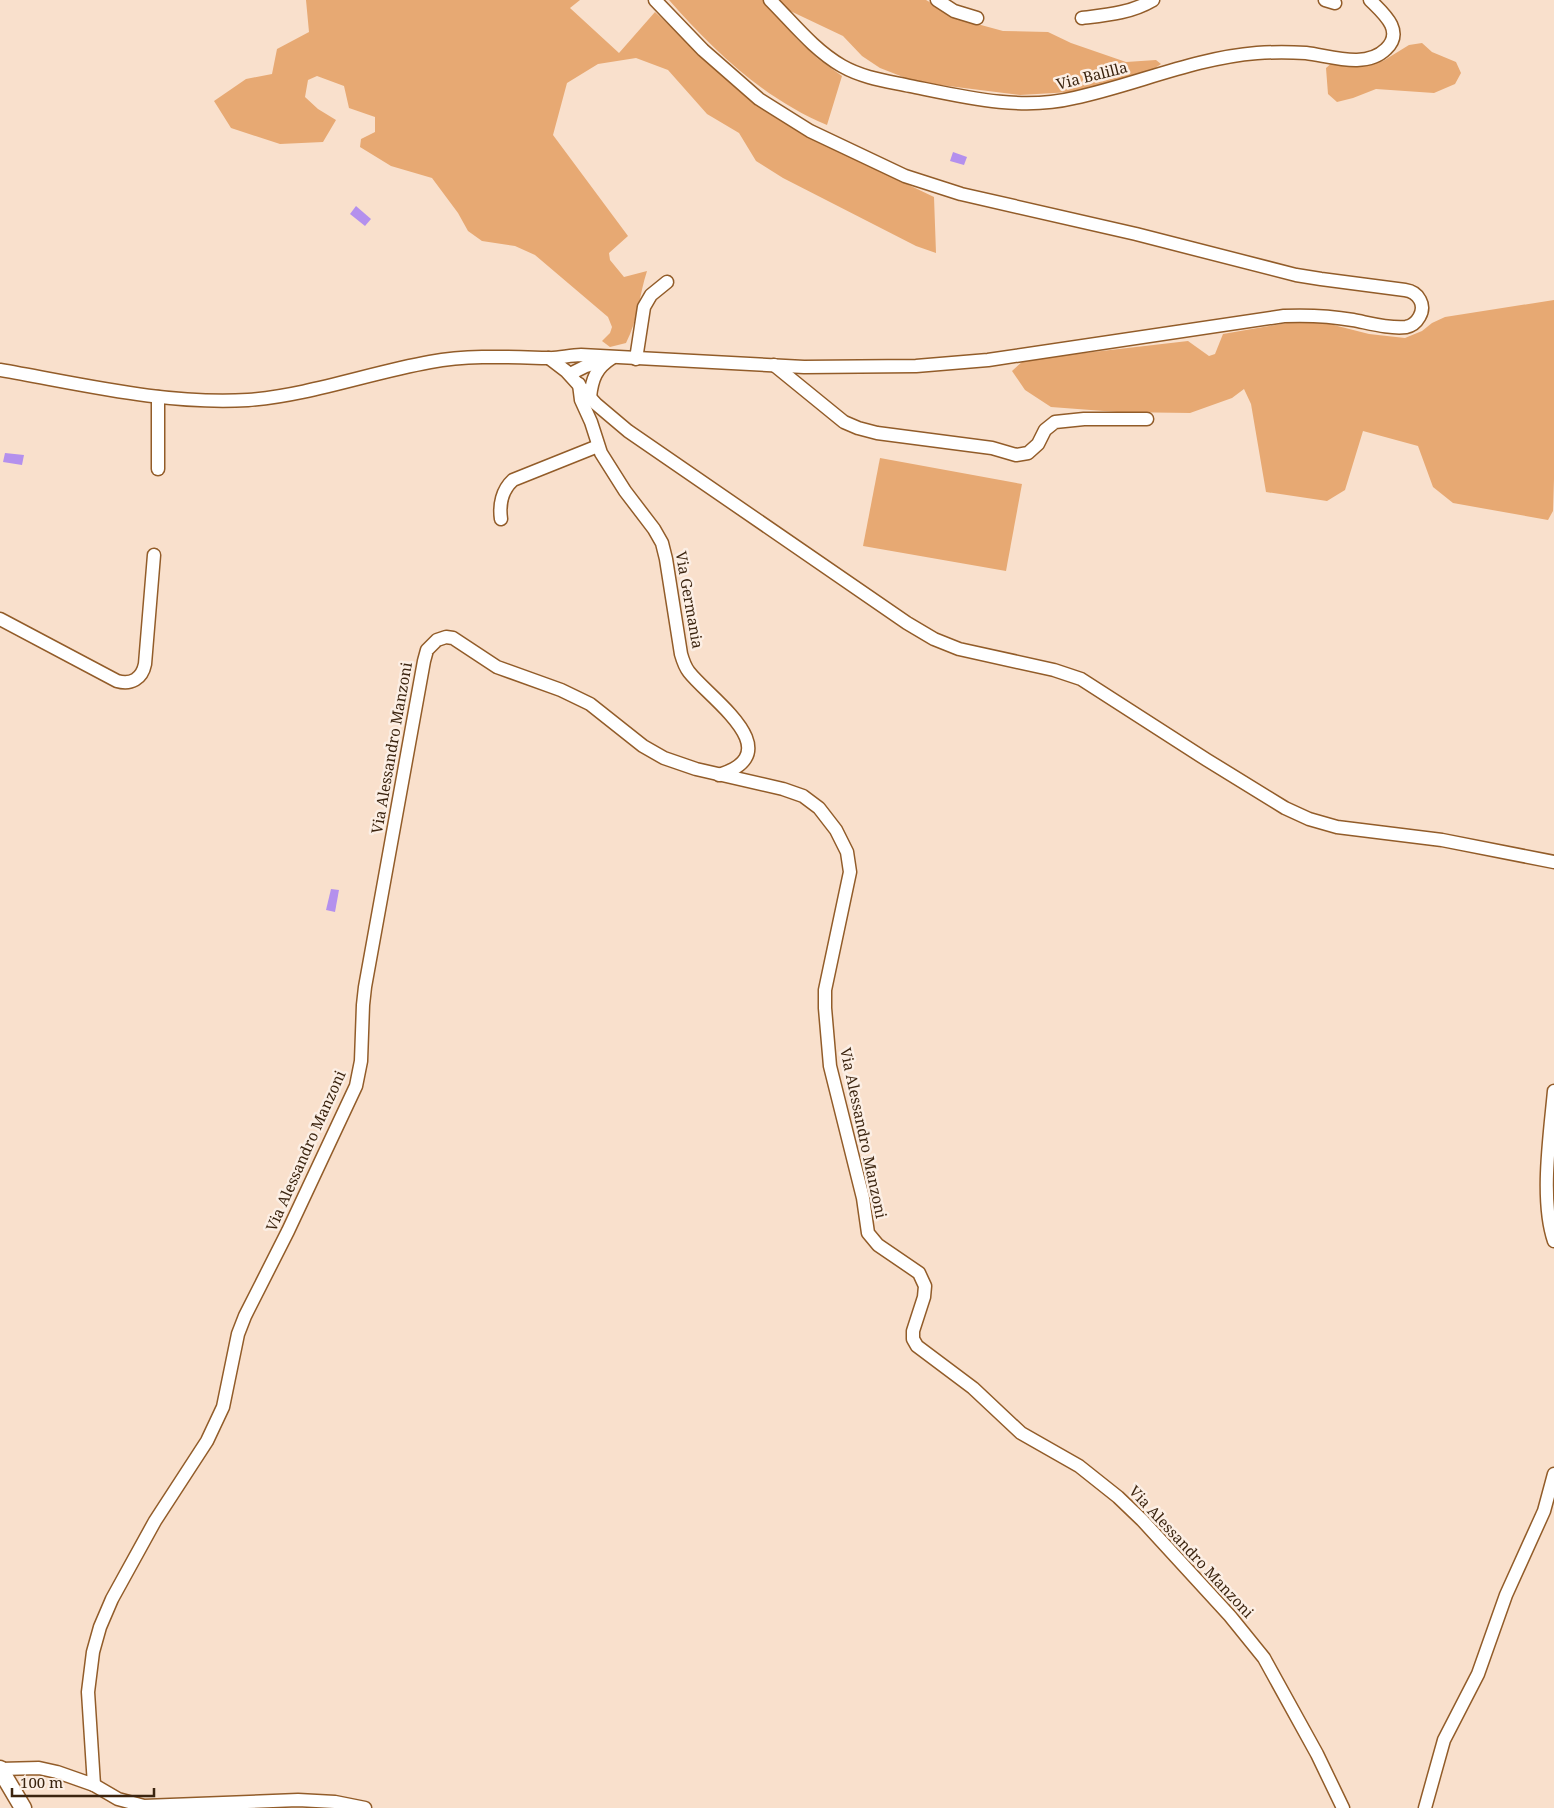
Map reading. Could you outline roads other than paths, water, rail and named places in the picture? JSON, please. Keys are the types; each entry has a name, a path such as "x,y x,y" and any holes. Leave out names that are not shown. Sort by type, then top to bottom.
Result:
{"main road":[{"path":"0,1769 22,1808"}],"street":[{"path":"0,370 158,397 250,400 290,394 446,360 480,357 549,358 574,355 804,367 868,368 988,360 1284,316 1321,316 1406,327 1417,321 1420,315 1422,302 1417,296 1405,290 1321,280 1296,275 1136,234 961,194 914,179 815,133 759,99 703,50 655,0"},
{"name":"Via Balilla","path":"770,0 826,56 855,72 871,78 931,90 999,102 1033,104 1075,98 1197,64 1238,56 1286,52 1354,60 1373,57 1388,47 1393,39 1394,30 1389,19 1370,0"},
{"path":"937,0 954,11 977,18"},
{"path":"1082,18 1123,13 1153,0"},
{"path":"636,359 644,306 653,292 667,282"},
{"path":"574,379 576,362 591,356"},
{"path":"549,358 574,379 615,421 921,632 946,645 964,651 1054,670 1081,680 1187,748 1298,815 1313,821 1337,827 1442,840 1554,862"},
{"path":"574,379 595,363 612,358"},
{"path":"590,397 595,373 612,358"},
{"path":"774,365 844,422 858,428 877,433 992,448 1016,455 1028,453 1038,444 1045,430 1055,422 1084,419 1147,419"},
{"name":"Via Germania","path":"574,379 591,422 598,446 619,481 660,539 666,559 681,654 685,665 692,675 724,706 747,738 747,753 743,762 732,770 719,775"},
{"path":"158,397 158,469"},
{"path":"500,519 503,496 513,480 598,446"},
{"path":"0,619 117,681 135,680 143,672 145,664 154,555"},
{"name":"Via Alessandro Manzoni","path":"94,1785 88,1692 93,1652 100,1627 112,1599 155,1521 216,1423 225,1402 236,1343 245,1316 348,1106 358,1080 361,1061 362,1005 424,661 427,650 441,637 453,638 497,667 561,690 590,704 659,756 681,765 783,789 803,796 819,808 831,822 847,852 850,866 849,879 825,990 829,1060 863,1198 868,1233 875,1243 916,1271 924,1281 925,1293 913,1331 914,1343 923,1352 981,1394 1018,1430 1030,1439 1079,1466 1118,1497 1142,1520 1230,1616 1264,1658 1317,1754 1343,1808"},
{"path":"1554,1092 1547,1194 1548,1217 1554,1241"},
{"path":"1425,1808 1444,1740 1478,1674 1506,1595 1544,1512 1554,1474"},
{"path":"0,1769 39,1768 94,1785 118,1799 144,1806 298,1800 335,1802 365,1808"}]}
